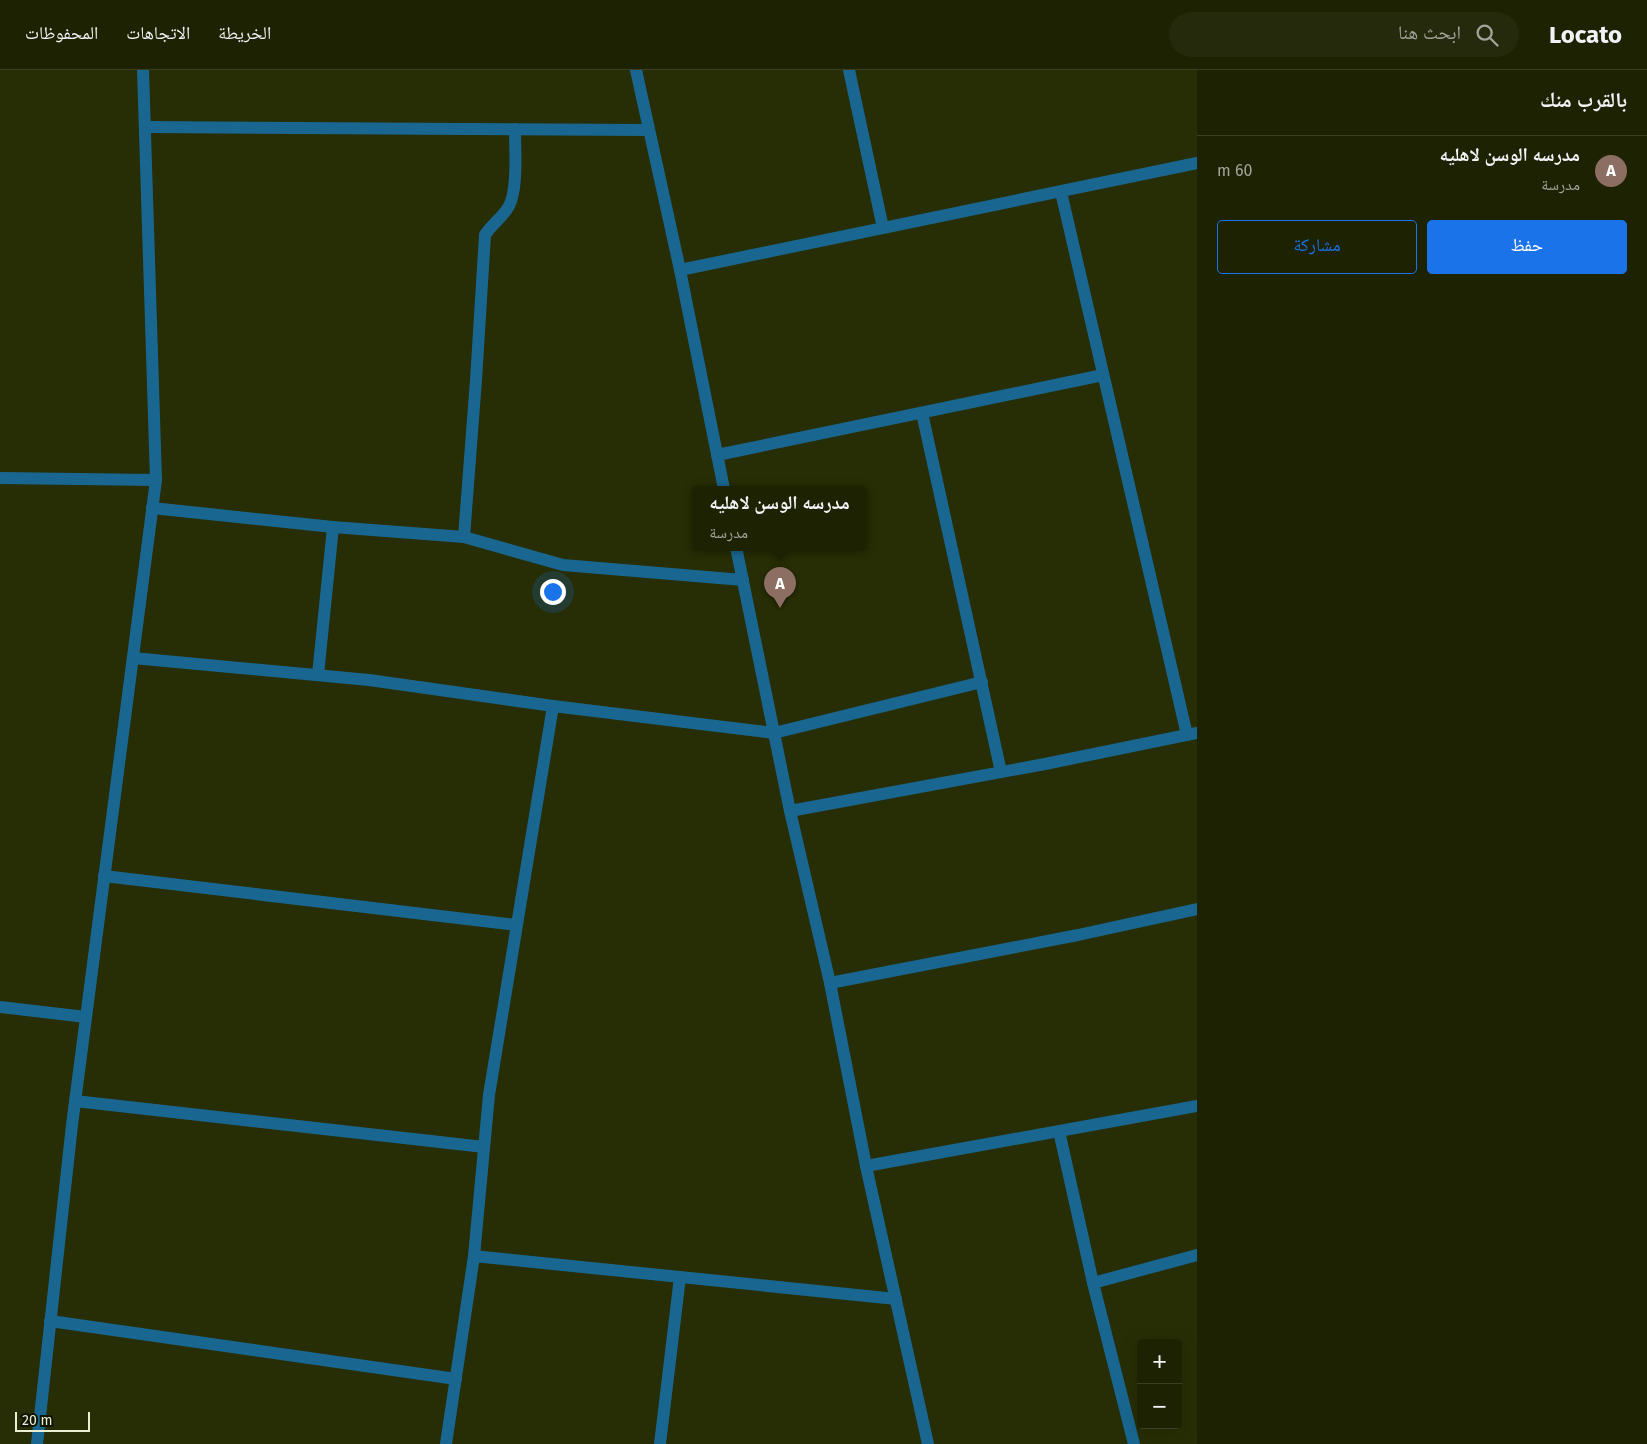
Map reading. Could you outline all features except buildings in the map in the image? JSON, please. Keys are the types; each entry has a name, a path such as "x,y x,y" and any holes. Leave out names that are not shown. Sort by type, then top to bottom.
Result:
{"street":[{"path":"37,1444 75,1101 156,480 143,70"},
{"path":"636,70 680,270 723,486"},
{"path":"850,70 883,228"},
{"path":"145,127 649,130"},
{"path":"464,536 485,235 492,224 504,214 511,204 514,190 515,129"},
{"path":"680,270 1197,163"},
{"path":"790,811 1192,734 1061,192"},
{"path":"717,455 1104,375"},
{"path":"922,413 1001,772"},
{"path":"0,478 156,480"},
{"path":"152,508 333,527 464,536 563,565 743,580"},
{"path":"318,675 333,527"},
{"path":"737,551 790,811 830,983 866,1166 928,1444"},
{"path":"133,658 369,680 552,706 774,733 982,682"},
{"path":"446,1444 474,1256 489,1096 552,706"},
{"path":"104,876 516,925"},
{"path":"830,983 1078,935 1197,909"},
{"path":"0,1006 86,1017"},
{"path":"75,1101 484,1148"},
{"path":"866,1166 1197,1106"},
{"path":"1059,1131 1134,1444"},
{"path":"1094,1283 1197,1255"},
{"path":"474,1256 896,1300"},
{"path":"660,1444 680,1277"},
{"path":"50,1321 456,1379"}],"place":[{"name":"مدرسه الوسن لاهليه","path":"780,608"}]}
